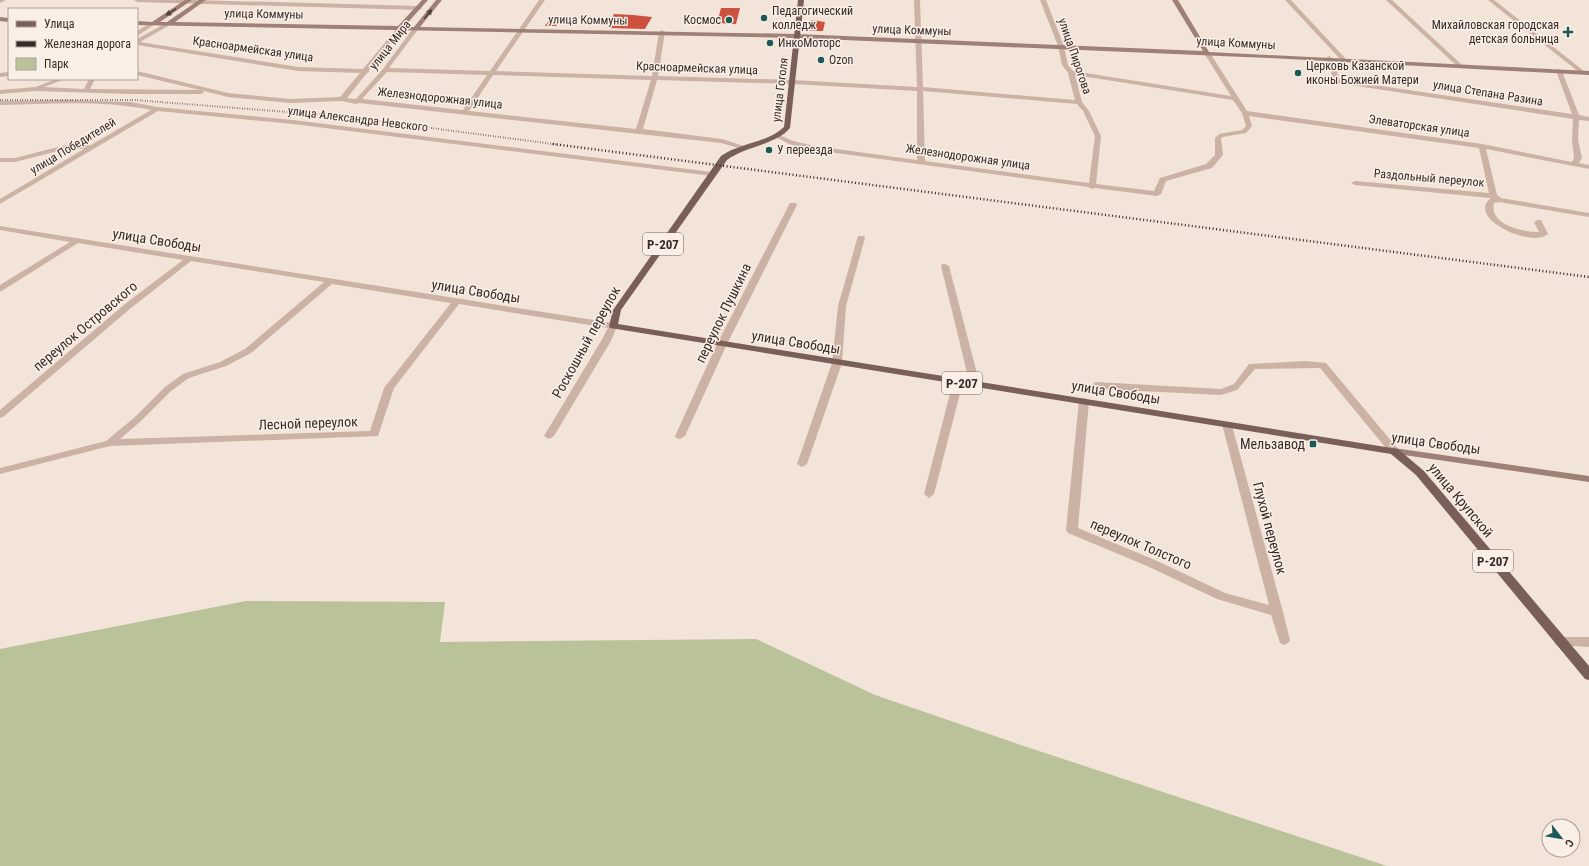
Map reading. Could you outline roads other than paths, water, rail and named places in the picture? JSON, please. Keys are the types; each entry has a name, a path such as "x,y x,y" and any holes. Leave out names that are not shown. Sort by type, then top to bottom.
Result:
{"main road":[{"name":"улица Гоголя","path":"719,165 729,154 742,147 777,136 787,128 801,0"},
{"name":"Роскошный переулок","path":"613,326 617,310 719,165"},
{"name":"улица Свободы","path":"613,326 1394,451"},
{"name":"улица Крупской","path":"1394,451 1420,473 1589,675"}],"street":[{"path":"137,0 418,8"},
{"name":"улица Мира","path":"342,99 425,0"},
{"name":"улица Мира","path":"356,102 385,70 439,0"},
{"path":"464,113 542,0"},
{"path":"916,0 920,41 918,89 920,162"},
{"name":"улица Пирогова","path":"1043,0 1061,46 1065,65 1070,73 1079,102 1086,111 1098,136 1092,187"},
{"path":"1175,0 1234,98 1245,113"},
{"path":"1288,0 1343,59"},
{"path":"1389,0 1460,66"},
{"path":"1490,0 1586,73"},
{"path":"138,33 188,1"},
{"path":"138,41 168,24 202,1"},
{"name":"улица Коммуны","path":"138,23 662,32 797,36 1329,58 1586,73"},
{"path":"639,131 655,77 662,32"},
{"name":"Красноармейская улица","path":"138,42 298,69 367,71"},
{"name":"улица Степана Разина","path":"1329,58 1337,81 1589,119"},
{"name":"Красноармейская улица","path":"385,70 793,82 918,89 1079,102"},
{"path":"1559,71 1576,117 1575,140 1578,158 1574,165"},
{"name":"Железнодорожная улица","path":"138,73 217,92 290,101 342,99 356,102 639,131 722,141 742,147"},
{"path":"1070,73 1234,98"},
{"path":"35,89 59,80"},
{"path":"86,91 92,80"},
{"path":"0,92 35,89 217,92"},
{"name":"улица Александра Невского","path":"0,103 131,104 157,109 293,122 712,174"},
{"name":"улица Победителей","path":"0,202 157,109"},
{"name":"Железнодорожная улица","path":"777,136 791,143 807,147 1092,187 1157,194 1163,180 1209,166 1219,155 1218,138 1221,135 1244,132 1247,129 1249,126 1245,113"},
{"name":"Элеваторская улица","path":"1245,113 1482,146 1589,168"},
{"path":"0,166 53,149 76,146 92,147"},
{"path":"1482,146 1496,198"},
{"path":"0,160 15,160"},
{"name":"Раздольный переулок","path":"1355,184 1496,198"},
{"path":"1538,222 1544,234 1522,233 1507,230 1496,221 1490,212 1489,205 1491,201 1496,198 1589,215"},
{"name":"переулок Пушкина","path":"680,436 722,344 793,205"},
{"name":"улица Свободы","path":"0,228 329,282 613,326"},
{"path":"802,464 837,363 842,306 861,238"},
{"path":"0,289 76,241"},
{"name":"переулок Островского","path":"0,415 128,306 189,259"},
{"path":"945,266 975,385"},
{"path":"0,471 110,443 178,381 198,371 235,359 248,351 329,282"},
{"name":"Лесной переулок","path":"110,443 374,434 389,388 456,302"},
{"name":"Роскошный переулок","path":"549,436 606,341 613,326"},
{"name":"улица Крупской","path":"1096,385 1135,389 1224,391 1239,386 1248,369 1252,366 1305,364 1323,365 1394,451"},
{"path":"929,494 958,382"},
{"name":"переулок Толстого","path":"1084,401 1072,530 1151,563 1221,596 1277,612"},
{"name":"Глухой переулок","path":"1227,424 1284,640"},
{"name":"улица Свободы","path":"1394,451 1589,479"},
{"path":"1560,642 1589,642"}],"railway":[{"path":"0,100 134,100 339,116 561,145"},
{"path":"553,144 1589,277"}],"place":[{"name":"Педагогический колледж","path":"764,18"},
{"name":"Космос","path":"729,20"},
{"name":"Михайловская городская детская больница","path":"1568,32"},
{"name":"ИнкоМоторс","path":"770,43"},
{"name":"Ozon","path":"821,60"},
{"name":"Церковь Казанской иконы Божией Матери","path":"1298,73"},
{"name":"У переезда","path":"769,150"},
{"name":"Мельзавод","path":"1313,444"}]}
